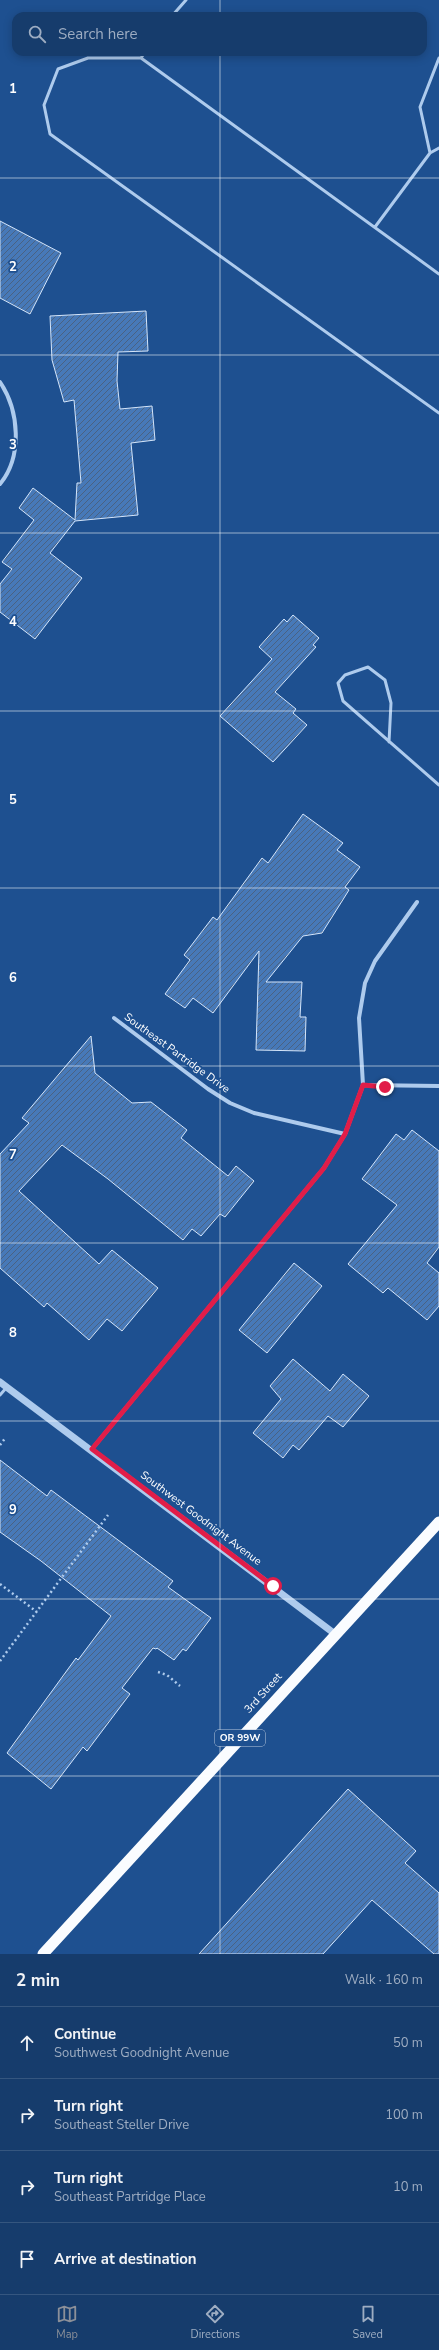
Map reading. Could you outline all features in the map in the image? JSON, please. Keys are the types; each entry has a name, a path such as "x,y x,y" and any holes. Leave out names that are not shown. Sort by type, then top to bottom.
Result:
{"highway":[{"name":"3rd Street","path":"42,1954 439,1522"}],"street":[{"path":"0,382 8,393 14,412 16,443 11,463 0,484"},
{"path":"92,1449 324,1168 345,1134 363,1085 358,1018 365,983 375,961 417,902"},
{"name":"Southeast Partridge Drive","path":"114,1018 208,1089 230,1103 254,1112 345,1134"},
{"path":"363,1085 439,1086"},
{"name":"Southwest Goodnight Avenue","path":"0,1382 92,1449 335,1634"}],"lane":[{"path":"176,12 186,0"},
{"path":"439,274 141,58 88,58 58,69 44,105 50,134 439,413"},
{"path":"430,153 420,107 439,58"},
{"path":"375,227 430,153 439,148"},
{"path":"389,742 391,703 385,680 368,667 345,675 338,683 343,701 389,742 439,785"},
{"path":"0,1395 7,1387"}],"path":[{"path":"0,1445 6,1437"},
{"path":"0,1661 108,1516"},
{"path":"0,1584 37,1612"},
{"path":"158,1672 167,1675 180,1686"}],"building":[{"path":"0,221 61,253 30,314 0,298"},
{"path":"146,311 148,351 118,352 117,381 120,409 152,406 155,440 131,443 138,515 75,521 50,553 82,578 35,639 0,612 0,584 12,569 2,562 34,520 19,508 33,488 75,520 77,483 81,483 74,400 64,402 52,360 50,316"},
{"path":"293,615 319,638 313,645 316,647 275,692 296,709 293,713 307,725 273,762 220,716 272,659 259,647 284,619 287,622"},
{"path":"303,814 343,843 337,850 360,867 345,887 349,890 322,933 303,936 266,982 302,982 300,1017 306,1017 305,1051 256,1050 259,951 213,1013 193,998 185,1008 165,994 190,960 184,955 213,917 217,920 262,858 268,863"},
{"path":"91,1036 95,1073 132,1103 151,1102 187,1130 181,1138 228,1176 236,1166 254,1181 225,1217 220,1214 201,1236 192,1229 183,1240 108,1179 62,1145 19,1191 99,1264 112,1250 158,1288 122,1331 107,1319 89,1340 47,1303 44,1307 0,1268 0,1154 29,1123 22,1118"},
{"path":"412,1130 439,1151 439,1247 427,1263 439,1273 439,1306 427,1320 388,1288 383,1293 348,1264 397,1205 362,1179 396,1134 404,1140"},
{"path":"294,1263 322,1286 267,1353 239,1330"},
{"path":"293,1359 330,1391 343,1374 369,1396 343,1427 328,1416 299,1450 293,1445 283,1458 253,1433 281,1399 270,1386"},
{"path":"0,1460 47,1496 51,1490 173,1581 168,1587 211,1618 186,1651 183,1649 174,1660 157,1648 153,1648 122,1688 130,1694 87,1751 83,1747 51,1789 7,1753 76,1658 78,1660 111,1616 41,1561 0,1532"},
{"path":"348,1789 416,1851 405,1863 439,1893 439,1954 434,1954 372,1900 323,1954 199,1954"}],"route":[{"path":"273,1586 92,1449 324,1168 345,1134 363,1085 385,1087"}]}
